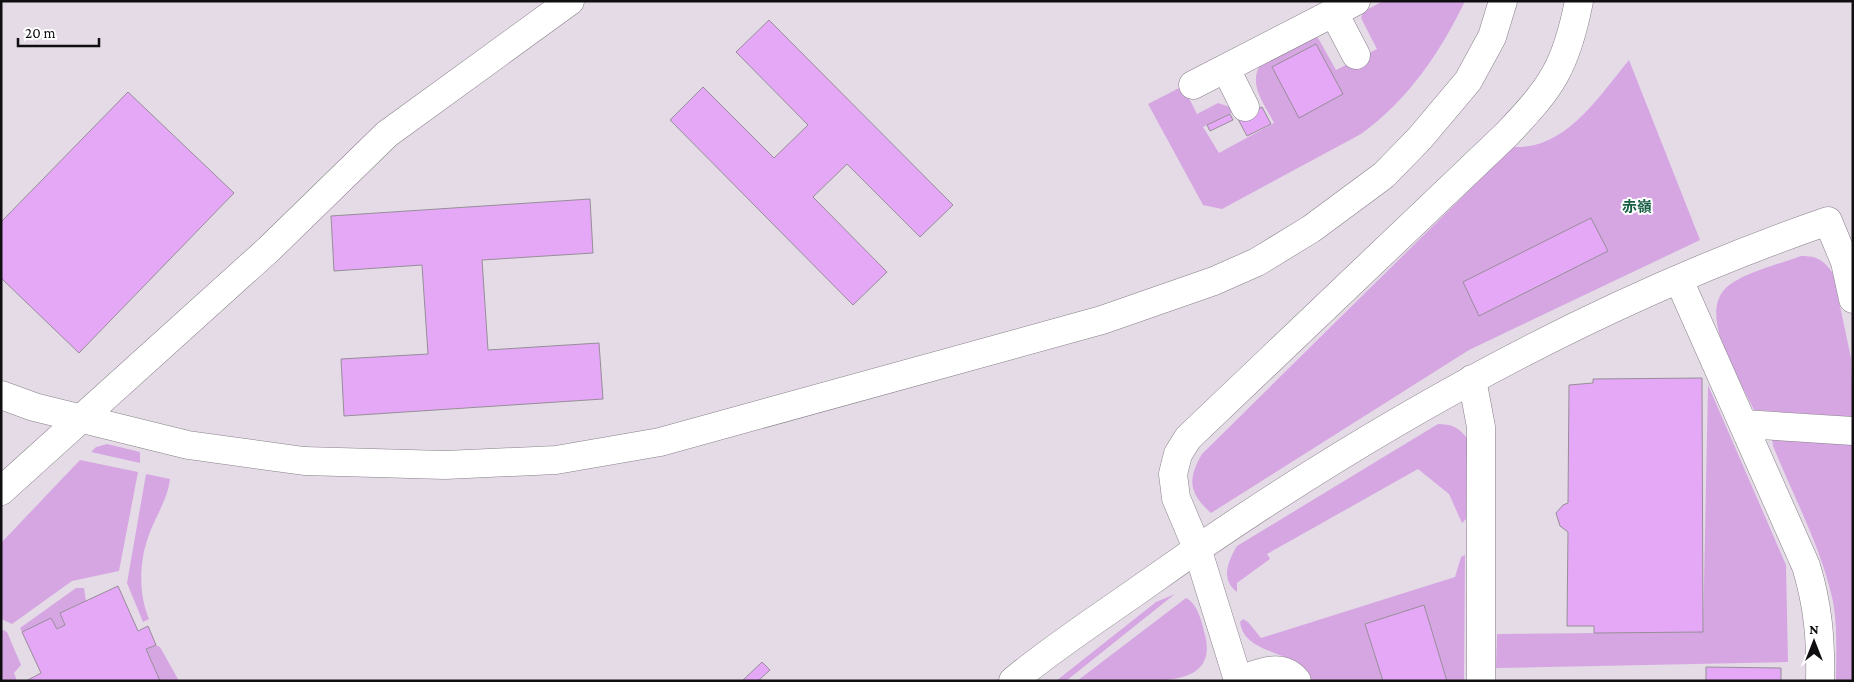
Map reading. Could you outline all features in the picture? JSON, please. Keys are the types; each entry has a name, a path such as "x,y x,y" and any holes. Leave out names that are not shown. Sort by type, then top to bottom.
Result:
{"lane":[{"path":"1,491 269,250 387,134 570,1"},
{"path":"1,395 34,407 188,445 304,461 445,465 556,460 660,442 1102,320 1214,281 1257,262 1312,229 1384,175 1420,138 1468,81 1492,37 1503,1"},
{"path":"1297,681 1289,673 1280,669 1238,681 1198,548 1176,498 1173,474 1178,454 1188,438 1498,142 1539,100 1558,72 1571,38 1579,1"},
{"path":"1193,85 1345,7 1356,55"},
{"path":"1226,69 1245,106"},
{"path":"1013,681 1198,548 1352,449 1472,378 1555,334 1767,242 1828,221 1845,262 1853,299"},
{"path":"1679,280 1798,547 1814,590 1820,631 1820,681"},
{"path":"1472,378 1481,427 1480,681"},
{"path":"1744,424 1853,431"}],"shaded area":[{"path":"1383,1 1465,1 1434,57 1408,91 1378,121 1361,134 1222,209 1203,205 1148,104 1183,86 1197,114 1218,103 1230,107 1233,112 1203,127 1219,153 1274,123 1262,102 1257,88 1256,80 1260,65 1313,36 1318,38 1336,70 1377,49 1361,18 1363,12"},
{"path":"1629,60 1700,240 1469,350 1211,513 1198,499 1193,486 1194,471 1202,454 1513,147 1532,146 1549,140 1565,130 1593,104"},
{"path":"1801,256 1820,260 1833,273 1851,358 1853,417 1754,410 1732,367 1719,333 1716,317 1718,302 1724,290 1730,284 1749,274"},
{"path":"1708,385 1786,565 1788,662 1496,668 1497,634 1703,632"},
{"path":"1438,424 1454,427 1467,438 1466,519 1462,523 1449,494 1418,469 1267,554 1270,559 1237,583 1237,592 1232,587 1227,576 1227,570 1237,546"},
{"path":"1772,437 1853,442 1853,681 1836,681 1836,628 1832,597 1821,558 1773,446"},
{"path":"107,444 140,452 140,463 91,452 96,447"},
{"path":"80,460 138,472 119,571 72,581 12,624 1,619 1,543"},
{"path":"146,474 170,479 167,493 146,543 141,576 145,609 149,619 143,622 127,583"},
{"path":"1465,555 1464,681 1447,681 1424,606 1365,624 1383,681 1312,681 1306,670 1297,663 1252,642 1244,634 1240,622 1243,619 1248,622 1261,638 1455,577 1461,557"},
{"path":"76,588 84,588 86,601 60,613 65,625 57,629 51,619 22,632 20,628"},
{"path":"1175,594 1066,681 1056,681 1156,602"},
{"path":"1186,598 1194,605 1205,635 1207,650 1204,662 1197,670 1187,676 1175,679 1077,681"},
{"path":"1,629 7,632 21,665 14,673 17,681 1,681"},
{"path":"156,645 160,647 179,681 160,681 146,649"}],"building":[{"path":"769,20 953,205 920,237 847,164 813,197 887,272 853,305 670,120 703,87 774,158 808,125 736,52"},
{"path":"1316,44 1343,94 1299,118 1272,67"},
{"path":"128,92 234,193 79,353 1,278 1,222"},
{"path":"1262,107 1271,124 1247,136 1238,119"},
{"path":"1230,114 1233,120 1210,131 1207,125"},
{"path":"590,199 593,253 482,260 488,350 599,343 603,399 344,416 341,359 428,354 422,265 334,271 331,216"},
{"path":"1591,218 1608,251 1479,316 1463,282"},
{"path":"1702,378 1703,632 1594,633 1594,626 1567,626 1568,532 1560,526 1556,513 1563,505 1568,503 1569,385 1593,383 1593,379"},
{"path":"118,586 138,631 148,626 156,645 146,649 160,681 26,681 41,673 22,632 51,618 57,629 65,625 60,613"},
{"path":"1424,605 1447,681 1383,681 1365,624"},
{"path":"762,662 770,670 758,681 742,681"},
{"path":"1706,667 1781,668 1781,681 1706,681"}],"district":[{"name":"赤嶺","path":"1637,207"}]}
